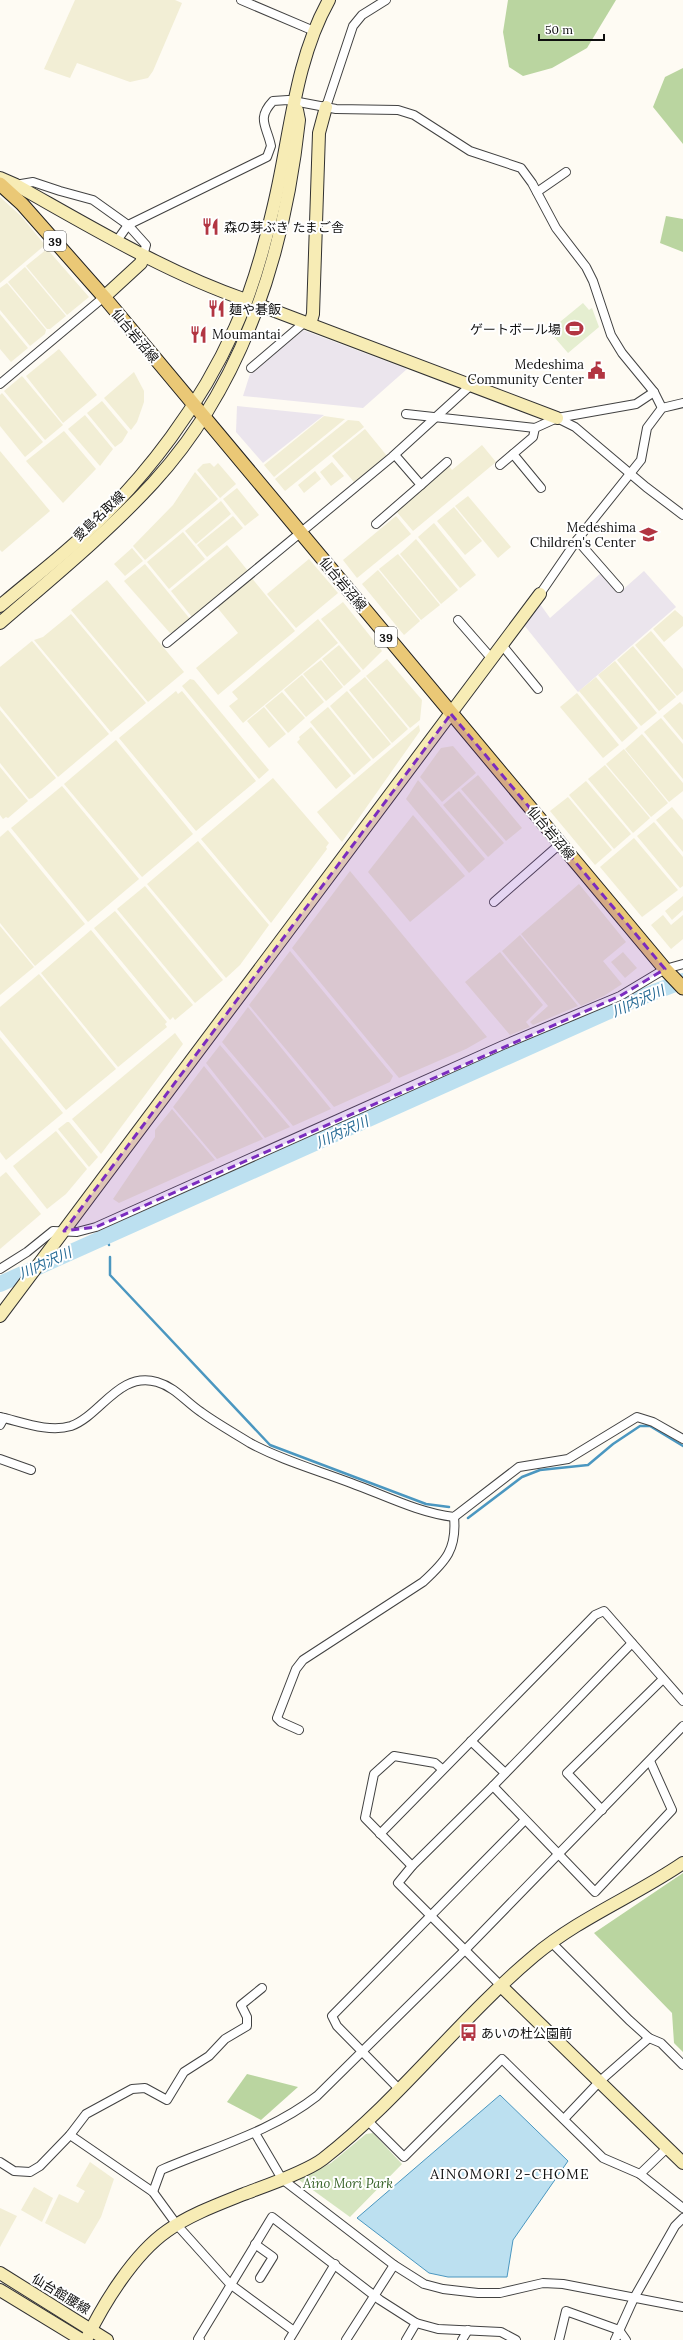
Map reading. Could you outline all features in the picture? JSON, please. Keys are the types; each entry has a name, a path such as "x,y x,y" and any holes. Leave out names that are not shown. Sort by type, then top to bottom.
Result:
{"main road":[{"name":"仙台岩沼線","path":"5,183 104,298 667,972 683,988"}],"street":[{"path":"241,0 314,31"},
{"name":"愛島名取線","path":"0,606 92,527 124,494 168,440 193,405 224,350 258,268 273,212 296,101 314,31 329,0"},
{"path":"251,368 307,323 312,314 319,133 326,107 353,26 362,15 386,0"},
{"path":"116,242 128,225 267,157 271,146 263,123 267,107 273,101 282,99 326,107 398,110 414,115 470,152 521,168 537,192 556,228 586,267 593,280 609,332 622,353 654,392 662,408"},
{"name":"愛島名取線","path":"0,623 72,561 143,493 183,445 203,416 235,359 259,305 277,250 290,195 299,120 296,101"},
{"path":"537,192 566,172"},
{"path":"0,384 104,298 141,263 146,245 128,225 93,200 60,192 33,182 5,183"},
{"path":"5,183 144,256 199,282 246,300"},
{"path":"259,305 557,418 575,427 683,515"},
{"path":"167,643 395,455 470,386"},
{"path":"406,414 535,428 557,418 636,404 654,392"},
{"path":"0,1316 492,659 540,594 577,540 631,474 641,460 647,428 662,408 683,403"},
{"path":"500,465 533,437 535,428"},
{"path":"513,454 541,488"},
{"path":"395,455 421,485"},
{"path":"376,524 447,462"},
{"path":"577,540 619,588"},
{"path":"458,620 492,659"},
{"path":"502,645 538,690"},
{"path":"494,902 560,844"},
{"path":"0,1269 54,1231 77,1232 96,1227 503,1045 620,996 683,964"},
{"path":"0,1302 15,1297"},
{"path":"1,1420 31,1425 64,1427 86,1418 115,1390 142,1382 156,1382 174,1390 200,1412 251,1443 270,1452 412,1506 439,1515 454,1517 519,1467 568,1459 637,1418 653,1422 683,1438"},
{"path":"0,1459 31,1470"},
{"path":"299,1730 281,1722 277,1718 300,1664 314,1652 423,1582 434,1572 449,1553 454,1542 454,1517"},
{"path":"380,1834 595,1615 604,1611 683,1701"},
{"path":"632,1643 493,1786 412,1866 398,1883 466,1949 501,1986 683,2163"},
{"path":"602,1810 567,1773 663,1679"},
{"path":"153,2192 161,2170 255,2133 291,2116 305,2106 363,2052 466,1949 683,1726"},
{"path":"471,1741 505,1773"},
{"path":"412,1866 365,1818 374,1774 394,1756 435,1763 442,1770"},
{"path":"493,1786 594,1892 672,1810 650,1761"},
{"path":"399,2089 337,2026 332,2016 525,1820"},
{"path":"86,2340 119,2283 138,2258 167,2231 177,2225 320,2161 368,2121 501,1986 552,1943 568,1931 683,1863"},
{"path":"552,1943 649,2038 662,2043 683,2065"},
{"path":"0,2162 14,2171 30,2172 40,2166 70,2136 86,2114 132,2089 145,2088 167,2100 184,2072 209,2056 225,2039 247,2026 247,2017 241,2005 262,1988"},
{"path":"564,2119 600,2082 649,2038"},
{"path":"368,2121 404,2156 502,2059 603,2158 640,2174 683,2208"},
{"path":"255,2133 282,2179 394,2265 424,2284 458,2292 500,2292 543,2283 563,2284 683,2307"},
{"path":"70,2136 153,2192 177,2225 230,2284 294,2330"},
{"path":"640,2174 667,2148"},
{"path":"200,2340 198,2339 230,2284 272,2217 374,2294 416,2323 438,2329 500,2332 516,2340"},
{"path":"615,2340 634,2298 675,2226 683,2218"},
{"path":"255,2244 273,2257 260,2278"},
{"path":"289,2340 335,2264"},
{"path":"346,2340 374,2294 394,2265"},
{"name":"仙台館腰線","path":"0,2273 92,2328 107,2340"},
{"name":"仙台館腰線","path":"0,2290 25,2303 82,2340"},
{"path":"559,2340 566,2311 619,2330 626,2340"},
{"path":"406,2340 416,2323"},
{"path":"462,2340 468,2330"}],"highlighted area":[{"path":"451,714 665,969 620,996 96,1227 64,1231"}],"shaded area":[{"path":"75,0 175,0 182,3 153,71 148,78 130,82 77,63 70,78 44,69"},
{"path":"0,197 21,216 45,245 0,283"},
{"path":"47,249 89,297 67,315 26,266"},
{"path":"25,267 66,316 50,329 47,329 8,282"},
{"path":"7,283 46,330 45,334 30,346 0,310 0,288"},
{"path":"0,314 28,348 11,362 0,349"},
{"path":"303,330 407,369 363,408 243,396 250,374"},
{"path":"59,349 97,395 63,423 26,376"},
{"path":"134,372 144,391 144,402 137,422 131,430 104,398"},
{"path":"22,376 63,425 45,440 4,391"},
{"path":"2,393 43,442 25,457 0,426 0,395"},
{"path":"102,401 128,432 122,442 115,447 87,413"},
{"path":"237,406 324,415 263,463 236,432"},
{"path":"85,415 113,449 100,466 68,429"},
{"path":"324,416 345,419 274,477 264,465"},
{"path":"348,420 359,421 364,427 285,491 275,479"},
{"path":"365,429 387,456 354,482 332,456"},
{"path":"64,431 96,469 63,503 26,461"},
{"path":"482,445 496,462 413,531 396,511 449,466 452,470"},
{"path":"0,451 50,511 2,552 0,550"},
{"path":"332,462 344,476 331,486 320,472"},
{"path":"210,463 214,467 218,463 236,484 220,498 197,470 203,464"},
{"path":"315,471 321,479 304,493 298,485"},
{"path":"195,472 218,499 145,560 133,546 173,505"},
{"path":"237,488 259,515 245,526 223,499"},
{"path":"468,496 511,547 498,558 455,506"},
{"path":"221,501 231,514 196,544 185,531"},
{"path":"454,507 482,541 465,555 437,521"},
{"path":"233,516 243,528 207,557 197,545"},
{"path":"396,516 411,534 357,578 343,560"},
{"path":"434,523 476,575 460,588 418,537"},
{"path":"183,532 205,559 169,589 147,562"},
{"path":"416,539 458,590 441,604 400,554"},
{"path":"227,545 248,571 192,617 171,591"},
{"path":"132,548 143,561 125,576 114,564"},
{"path":"398,554 440,605 421,620 379,569"},
{"path":"309,559 338,593 296,628 267,594"},
{"path":"145,564 190,619 174,632 170,633 124,581"},
{"path":"378,570 420,621 404,635 362,584"},
{"path":"644,571 676,607 578,692 524,625 540,604 550,618 601,573 619,593"},
{"path":"251,577 295,631 218,695 196,668 238,633 216,606"},
{"path":"107,580 184,672 148,702 71,610"},
{"path":"343,602 382,651 363,670 321,619"},
{"path":"675,610 683,617 683,626 664,642 653,629"},
{"path":"71,614 146,703 111,732 34,640 43,637"},
{"path":"318,619 338,643 243,723 229,706 238,699 232,692"},
{"path":"651,631 683,669 683,691 677,696 635,645"},
{"path":"32,641 109,734 58,777 0,706 0,667"},
{"path":"339,645 361,671 344,686 322,659"},
{"path":"633,646 676,697 659,711 617,660"},
{"path":"387,659 422,700 420,720 410,728 366,676"},
{"path":"321,660 343,687 326,701 303,674"},
{"path":"615,661 657,713 641,726 598,675"},
{"path":"302,675 324,702 306,717 284,690"},
{"path":"365,677 408,729 392,743 349,690"},
{"path":"596,677 638,728 622,742 579,691"},
{"path":"190,679 194,680 269,770 259,779 182,686"},
{"path":"176,691 178,694 182,691 256,781 196,831 119,738"},
{"path":"347,691 391,744 373,759 330,706"},
{"path":"282,692 305,718 288,733 265,706"},
{"path":"577,693 619,745 603,758 560,707"},
{"path":"680,702 683,705 683,740 663,716"},
{"path":"264,707 286,734 269,748 247,721"},
{"path":"328,707 371,760 354,775 310,722"},
{"path":"0,710 56,778 32,798 29,799 0,763"},
{"path":"661,718 683,744 683,779 644,732"},
{"path":"419,725 420,731 342,842 317,812"},
{"path":"311,727 351,776 336,789 297,742 300,739 299,737"},
{"path":"642,734 683,783 683,791 669,802 625,749"},
{"path":"116,740 193,834 142,877 64,784"},
{"path":"453,746 476,773 442,802 420,777 441,748"},
{"path":"624,749 668,803 651,817 606,764"},
{"path":"605,765 650,818 633,833 588,779"},
{"path":"0,767 28,801 8,818 6,817 3,819 0,815"},
{"path":"478,775 522,828 506,841 461,789"},
{"path":"273,778 329,843 326,847 327,849 271,923 201,839"},
{"path":"418,780 485,859 469,873 406,799"},
{"path":"586,781 631,834 614,849 569,795"},
{"path":"62,786 139,879 88,922 11,828"},
{"path":"459,791 504,843 488,857 443,805"},
{"path":"568,797 612,850 595,865 550,811"},
{"path":"672,807 683,820 683,852 656,820"},
{"path":"413,815 465,876 410,922 368,872"},
{"path":"654,822 683,857 683,886 680,888 637,836"},
{"path":"8,830 85,924 35,966 0,923 0,837"},
{"path":"634,838 678,890 642,917 600,867"},
{"path":"198,841 269,925 240,965 226,978 147,884"},
{"path":"350,871 487,1037 466,1049 399,1078 292,948"},
{"path":"579,884 626,942 603,961 622,984 604,996 581,1006 521,934"},
{"path":"145,886 223,980 195,1003 117,909"},
{"path":"683,896 683,910 672,920 665,911"},
{"path":"115,911 193,1005 175,1020 173,1017 170,1020 94,928"},
{"path":"663,915 671,925 683,915 683,939 671,949 651,925"},
{"path":"0,926 34,967 0,995"},
{"path":"91,930 167,1022 165,1024 167,1027 118,1067 41,973"},
{"path":"520,935 578,1006 533,1025 530,1022 548,1006 502,951"},
{"path":"290,951 393,1076 390,1082 334,1107 249,1005"},
{"path":"500,952 543,1005 526,1022 530,1027 510,1035 465,982"},
{"path":"623,952 637,968 625,978 611,962"},
{"path":"39,974 116,1069 66,1110 0,1030 0,1007"},
{"path":"248,1007 331,1109 293,1126 222,1042"},
{"path":"175,1033 183,1044 101,1154 72,1119"},
{"path":"0,1037 63,1113 6,1160 0,1152"},
{"path":"220,1045 290,1127 265,1138 206,1063"},
{"path":"204,1066 263,1139 217,1159 173,1107"},
{"path":"172,1109 215,1160 119,1203 113,1199 155,1137 155,1130"},
{"path":"69,1122 98,1157 89,1167 58,1129"},
{"path":"56,1131 87,1169 66,1194 47,1209 13,1166"},
{"path":"6,1172 41,1214 0,1249 0,1177"},
{"path":"90,2162 114,2179 101,2217 85,2244 45,2223 59,2194 78,2203 85,2191 76,2186"},
{"path":"34,2187 53,2198 42,2222 21,2210"},
{"path":"0,2208 17,2216 0,2247"}],"green space":[{"path":"508,0 616,0 587,48 552,68 523,76 509,67 503,32"},
{"path":"683,68 683,144 653,107 665,77"},
{"path":"666,216 683,219 683,252 660,243"},
{"name":"ゲートボール場","path":"583,303 589,310 592,308 599,327 568,353 549,331"},
{"path":"683,1873 683,2052 674,2043 672,2013 594,1933"},
{"path":"247,2074 298,2087 261,2120 227,2102"},
{"name":"Aino Mori Park","path":"373,2133 402,2164 350,2217 299,2180 331,2163 366,2134"}],"water":[{"path":"500,2095 568,2161 513,2240 507,2277 448,2277 429,2273 357,2218"}],"waterway":[{"name":"川内沢川","path":"0,1284 636,999 683,981"},
{"path":"106,1235 109,1245"},
{"path":"110,1257 110,1275 270,1445 426,1504 449,1507"},
{"path":"468,1518 522,1477 540,1470 588,1465 613,1444 640,1426 650,1426 683,1446"}],"place":[{"name":"森の芽ぶき たまご舎","path":"211,227"},
{"name":"麺や碁飯","path":"216,309"},
{"name":"ゲートボール場","path":"574,329"},
{"name":"Moumantai","path":"199,334"},
{"name":"Medeshima Community Center","path":"597,371"},
{"name":"Medeshima Children's Center","path":"649,534"},
{"name":"あいの杜公園前","path":"468,2033"}],"district":[{"name":"AINOMORI 2-CHOME","path":"510,2174"}]}
